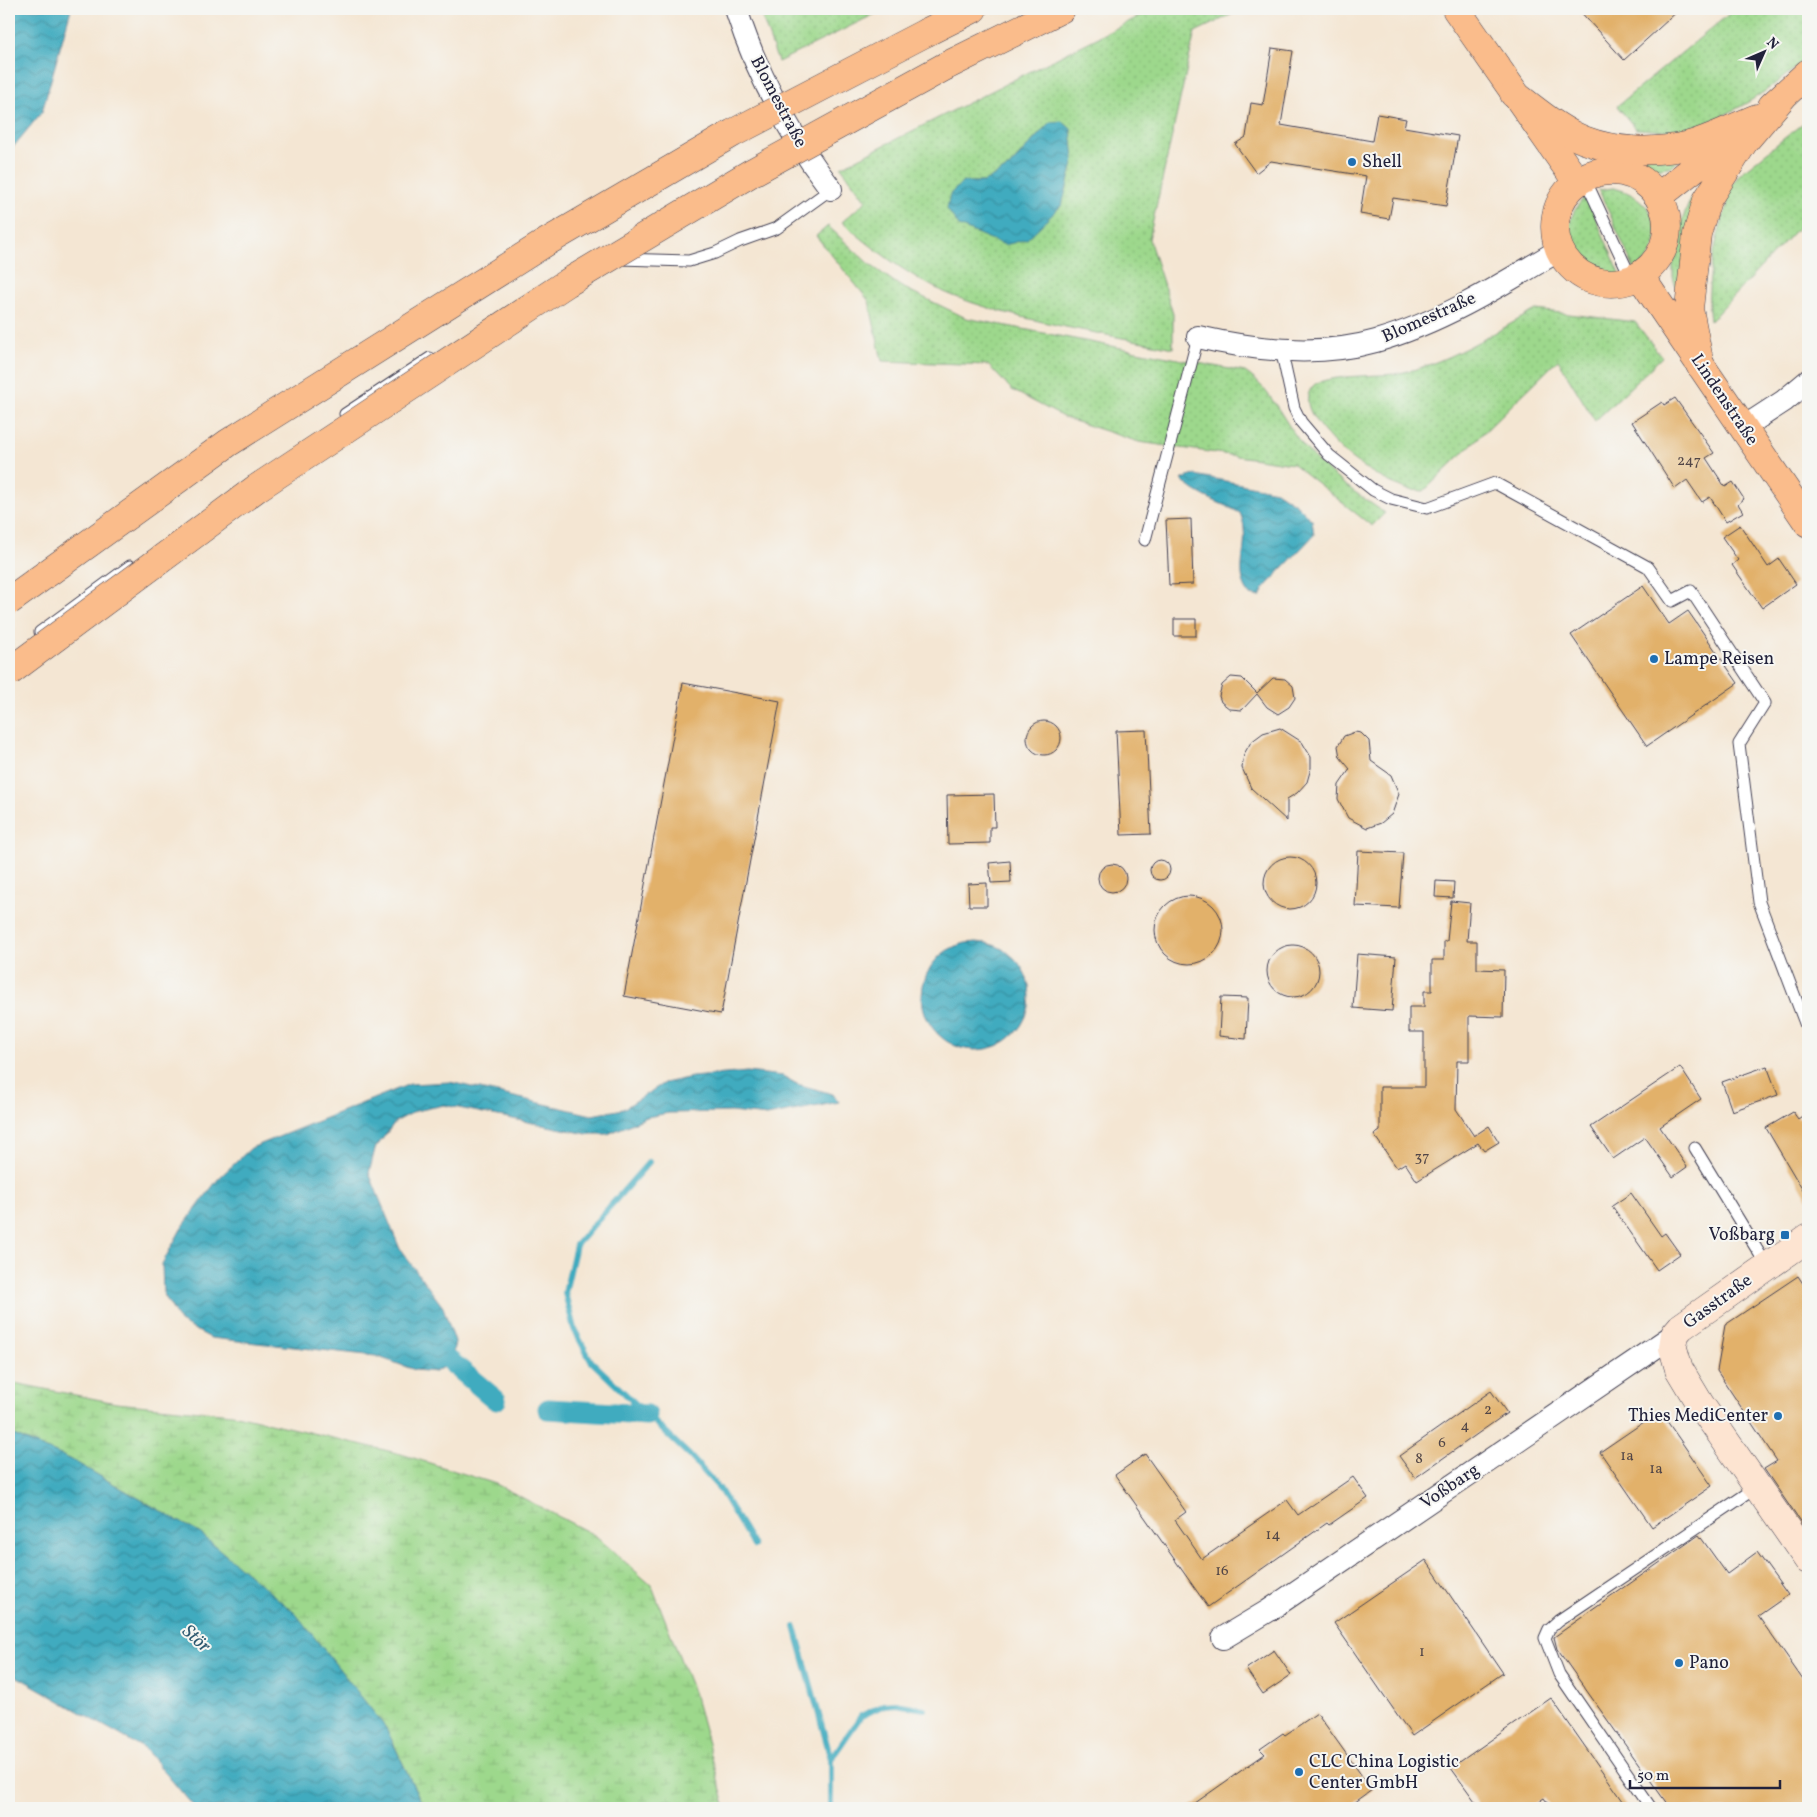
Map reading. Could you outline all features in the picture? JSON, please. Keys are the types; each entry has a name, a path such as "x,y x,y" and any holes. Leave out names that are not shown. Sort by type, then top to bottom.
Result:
{"main road":[{"path":"9,602 228,443 545,243 733,133 973,9"},
{"path":"9,672 257,488 567,283 750,173 946,66 1061,9"},
{"path":"1456,9 1514,94 1580,180"},
{"path":"1659,196 1757,118 1808,73"},
{"path":"1514,94 1557,126 1583,140 1631,150 1686,146 1757,118"},
{"path":"1700,365 1689,309 1697,234 1707,200 1744,142 1785,94"},
{"path":"1606,171 1629,173 1649,185 1659,196 1667,218 1665,245 1660,257 1636,278 1615,284 1590,279 1568,264 1559,250 1556,238 1556,213 1561,201 1580,180 1606,171"},
{"name":"Lindenstraße","path":"1636,278 1744,427 1808,523"}],"street":[{"name":"Blomestraße","path":"736,9 749,46 770,93 791,133 831,189"},
{"name":"Blomestraße","path":"1198,337 1281,349 1340,348 1375,341 1444,315 1514,278 1559,250"},
{"path":"1744,427 1784,402 1808,381"},
{"name":"Gasstraße","path":"1808,1238 1681,1327 1675,1334 1673,1348 1679,1369 1700,1404 1808,1560"},
{"name":"Voßbarg","path":"1223,1638 1268,1611 1675,1334"}],"lane":[{"path":"1580,180 1636,278"},
{"path":"498,314 588,257 666,262 689,260 777,228 831,189"},
{"path":"1145,540 1198,337"},
{"path":"1281,349 1294,408 1301,422 1329,455 1373,490 1391,499 1427,508 1495,483 1648,567 1672,601 1691,591 1765,703 1739,744 1759,902 1808,1031"},
{"path":"333,421 441,351"},
{"path":"220,500 268,466"},
{"path":"30,640 142,557"},
{"path":"1695,1148 1767,1266"},
{"path":"1651,1808 1559,1674 1545,1638 1549,1629 1558,1621 1758,1487"}],"green space":[{"path":"759,9 885,9 778,62"},
{"path":"1154,9 1243,9 1195,32 1149,239 1173,314 1173,348 1065,327 1011,314 959,298 928,284 883,255 842,222 866,201 841,167","holes":["1050,122 959,226 963,182 984,182 1009,167"]},
{"path":"1735,9 1808,9 1808,57 1763,93 1729,113 1693,126 1669,131 1636,129 1617,106"},
{"path":"1808,119 1808,217 1710,321 1709,292 1712,262 1728,203 1721,199 1740,174"},
{"path":"1575,150 1684,154 1673,166 1648,170 1633,165 1592,159"},
{"path":"1704,185 1681,305 1673,277 1673,264 1680,242 1679,228 1691,198"},
{"path":"1613,188 1628,193 1640,201 1649,211 1655,222 1654,247 1647,259 1635,271 1599,190"},
{"path":"1586,196 1621,276 1603,277 1587,271 1571,253 1568,242 1568,230 1571,218 1577,206"},
{"path":"828,226 869,264 900,286 966,318 1245,372 1263,388 1299,440 1316,459 1344,484 1385,513 1372,526 1293,464 1139,442 1065,418 1012,390 988,365 882,361 869,301 816,236"},
{"path":"1536,310 1635,322 1662,357 1595,421 1558,360 1424,491 1408,490 1398,486 1378,476 1359,463 1335,444 1319,425 1310,409 1309,393 1318,382 1338,378 1394,374 1431,364 1467,348"},
{"path":"9,1382 116,1403 232,1414 401,1454 496,1484 596,1536 652,1586 695,1697 726,1808 424,1808 386,1728 201,1534 70,1459 9,1433"}],"water":[{"path":"9,9 71,9 42,112 9,152"},
{"path":"1062,121 1071,129 1074,160 1062,205 1027,239 1005,245 959,226 947,209 950,194 963,182 984,182 1009,167 1050,122"},
{"path":"1195,475 1276,491 1297,505 1312,520 1314,535 1264,588 1260,597 1250,595 1243,579 1244,525 1240,513 1194,490 1181,479"},
{"path":"976,942 997,946 1014,958 1026,975 1030,996 1026,1017 1014,1034 997,1046 976,1050 955,1046 938,1034 926,1017 922,996 926,975 938,958 955,946"},
{"path":"747,1072 783,1076 797,1084 833,1094 839,1102 767,1116 731,1112 669,1113 647,1117 608,1134 587,1134 444,1105 416,1111 395,1122 375,1149 369,1173 400,1249 443,1307 455,1342 451,1362 435,1372 415,1370 376,1356 211,1338 180,1322 163,1293 162,1264 181,1229 218,1179 251,1148 410,1084 450,1082 592,1115 623,1109 664,1083 692,1077"},
{"name":"Stör","path":"9,1433 70,1459 201,1534 296,1614 386,1728 424,1808 195,1808 145,1749 9,1672"}],"building":[{"path":"1578,9 1680,9 1624,60"},
{"path":"1272,48 1293,51 1281,125 1372,141 1377,114 1406,119 1404,127 1458,136 1446,206 1393,198 1389,219 1360,214 1366,176 1271,161 1256,173 1235,144 1246,137 1251,103 1263,105"},
{"path":"1675,398 1714,453 1706,458 1725,487 1733,482 1744,499 1738,504 1743,512 1726,522 1710,497 1702,502 1687,480 1675,489 1632,422 1662,402 1664,405"},
{"path":"1191,519 1193,584 1169,585 1166,520"},
{"path":"1740,525 1768,567 1779,559 1796,584 1762,608 1732,565 1738,560 1722,537"},
{"name":"Lampe Reisen","path":"1643,586 1669,624 1688,611 1738,683 1647,746 1571,635"},
{"path":"1174,619 1196,619 1196,636 1174,636"},
{"path":"1231,677 1242,678 1257,693 1273,678 1285,679 1293,686 1295,698 1289,707 1278,714 1267,707 1257,694 1242,710 1230,709 1221,702 1219,696 1222,685"},
{"path":"683,683 780,701 721,1014 624,996"},
{"path":"1044,721 1056,726 1061,738 1056,750 1044,755 1032,750 1027,738 1032,726"},
{"path":"1280,728 1302,742 1311,757 1311,768 1307,782 1297,793 1287,799 1287,821 1251,788 1242,768 1244,754 1251,742 1263,733"},
{"path":"1146,730 1151,834 1121,835 1116,731"},
{"path":"1355,732 1361,733 1369,741 1371,761 1391,775 1399,794 1392,814 1381,823 1367,828 1348,818 1338,799 1339,785 1350,769 1340,757 1338,746 1344,736"},
{"path":"994,794 995,827 990,827 990,843 948,844 947,795"},
{"path":"1358,851 1403,853 1399,908 1355,906"},
{"path":"1290,857 1300,859 1308,865 1314,873 1316,883 1314,893 1308,901 1300,907 1290,909 1280,907 1272,901 1266,893 1264,883 1266,873 1272,865 1280,859"},
{"path":"1160,860 1167,863 1170,870 1167,877 1160,880 1153,877 1150,870 1153,863"},
{"path":"1010,861 1011,882 991,883 989,863"},
{"path":"1112,864 1122,868 1126,878 1122,888 1112,892 1102,888 1098,878 1102,868"},
{"path":"1436,881 1454,882 1453,898 1435,897"},
{"path":"987,883 987,906 969,906 968,884"},
{"path":"1189,896 1202,899 1213,906 1220,917 1223,930 1220,943 1213,954 1202,961 1189,964 1176,961 1165,954 1158,943 1155,930 1158,917 1165,906 1176,899"},
{"path":"1451,901 1470,903 1467,941 1477,941 1477,969 1504,970 1503,1017 1469,1016 1469,1061 1457,1061 1456,1109 1474,1136 1489,1126 1499,1142 1484,1151 1478,1143 1417,1181 1405,1163 1397,1168 1374,1135 1380,1131 1380,1087 1424,1087 1424,1032 1409,1032 1409,1007 1424,1007 1424,991 1432,991 1432,960 1444,960 1444,941 1447,941"},
{"path":"1293,945 1303,947 1311,953 1317,961 1319,971 1317,981 1311,989 1303,995 1293,997 1283,995 1275,989 1269,981 1267,971 1269,961 1275,953 1283,947"},
{"path":"1357,954 1396,957 1392,1011 1353,1008"},
{"path":"1221,997 1248,998 1246,1039 1219,1036"},
{"path":"1767,1066 1778,1095 1732,1111 1722,1082"},
{"path":"1680,1067 1701,1099 1660,1127 1687,1167 1673,1177 1645,1137 1613,1159 1591,1127"},
{"path":"1793,1112 1798,1119 1808,1112 1808,1199 1766,1128"},
{"path":"1631,1193 1661,1236 1665,1233 1680,1254 1657,1270 1612,1206"},
{"name":"Thies MediCenter","path":"1798,1276 1808,1291 1808,1533 1764,1469 1777,1461 1717,1371 1725,1325"},
{"path":"1491,1391 1507,1413 1415,1478 1399,1456"},
{"path":"1660,1411 1712,1486 1652,1527 1600,1452"},
{"path":"1145,1454 1186,1512 1175,1520 1202,1559 1287,1500 1298,1515 1353,1477 1368,1498 1329,1525 1327,1523 1208,1607 1115,1475"},
{"name":"Pano","path":"1699,1535 1727,1574 1757,1552 1788,1595 1758,1616 1808,1687 1808,1808 1670,1808 1557,1649 1554,1637"},
{"path":"1426,1560 1503,1673 1412,1736 1334,1623"},
{"path":"1274,1650 1291,1675 1263,1694 1246,1669"},
{"path":"1551,1698 1628,1808 1551,1808 1544,1798 1529,1808 1480,1808 1451,1768"},
{"name":"CLC China Logistic Center GmbH","path":"1317,1713 1372,1790 1347,1808 1188,1808 1265,1754 1260,1749 1283,1733 1285,1735"}],"waterway":[{"path":"649,1162 576,1245 565,1293 574,1329 591,1361 690,1456 719,1488 754,1546"},
{"path":"451,1362 496,1400"},
{"path":"548,1409 647,1415"},
{"path":"795,1627 831,1759"},
{"path":"831,1808 831,1759 861,1716 884,1705 896,1704 924,1709"}],"place":[{"name":"Shell","path":"1352,162"},
{"name":"Lampe Reisen","path":"1654,659"},
{"name":"Voßbarg","path":"1785,1235"},
{"name":"Thies MediCenter","path":"1778,1416"},
{"name":"Pano","path":"1679,1663"},
{"name":"CLC China Logistic Center GmbH","path":"1299,1772"}]}
